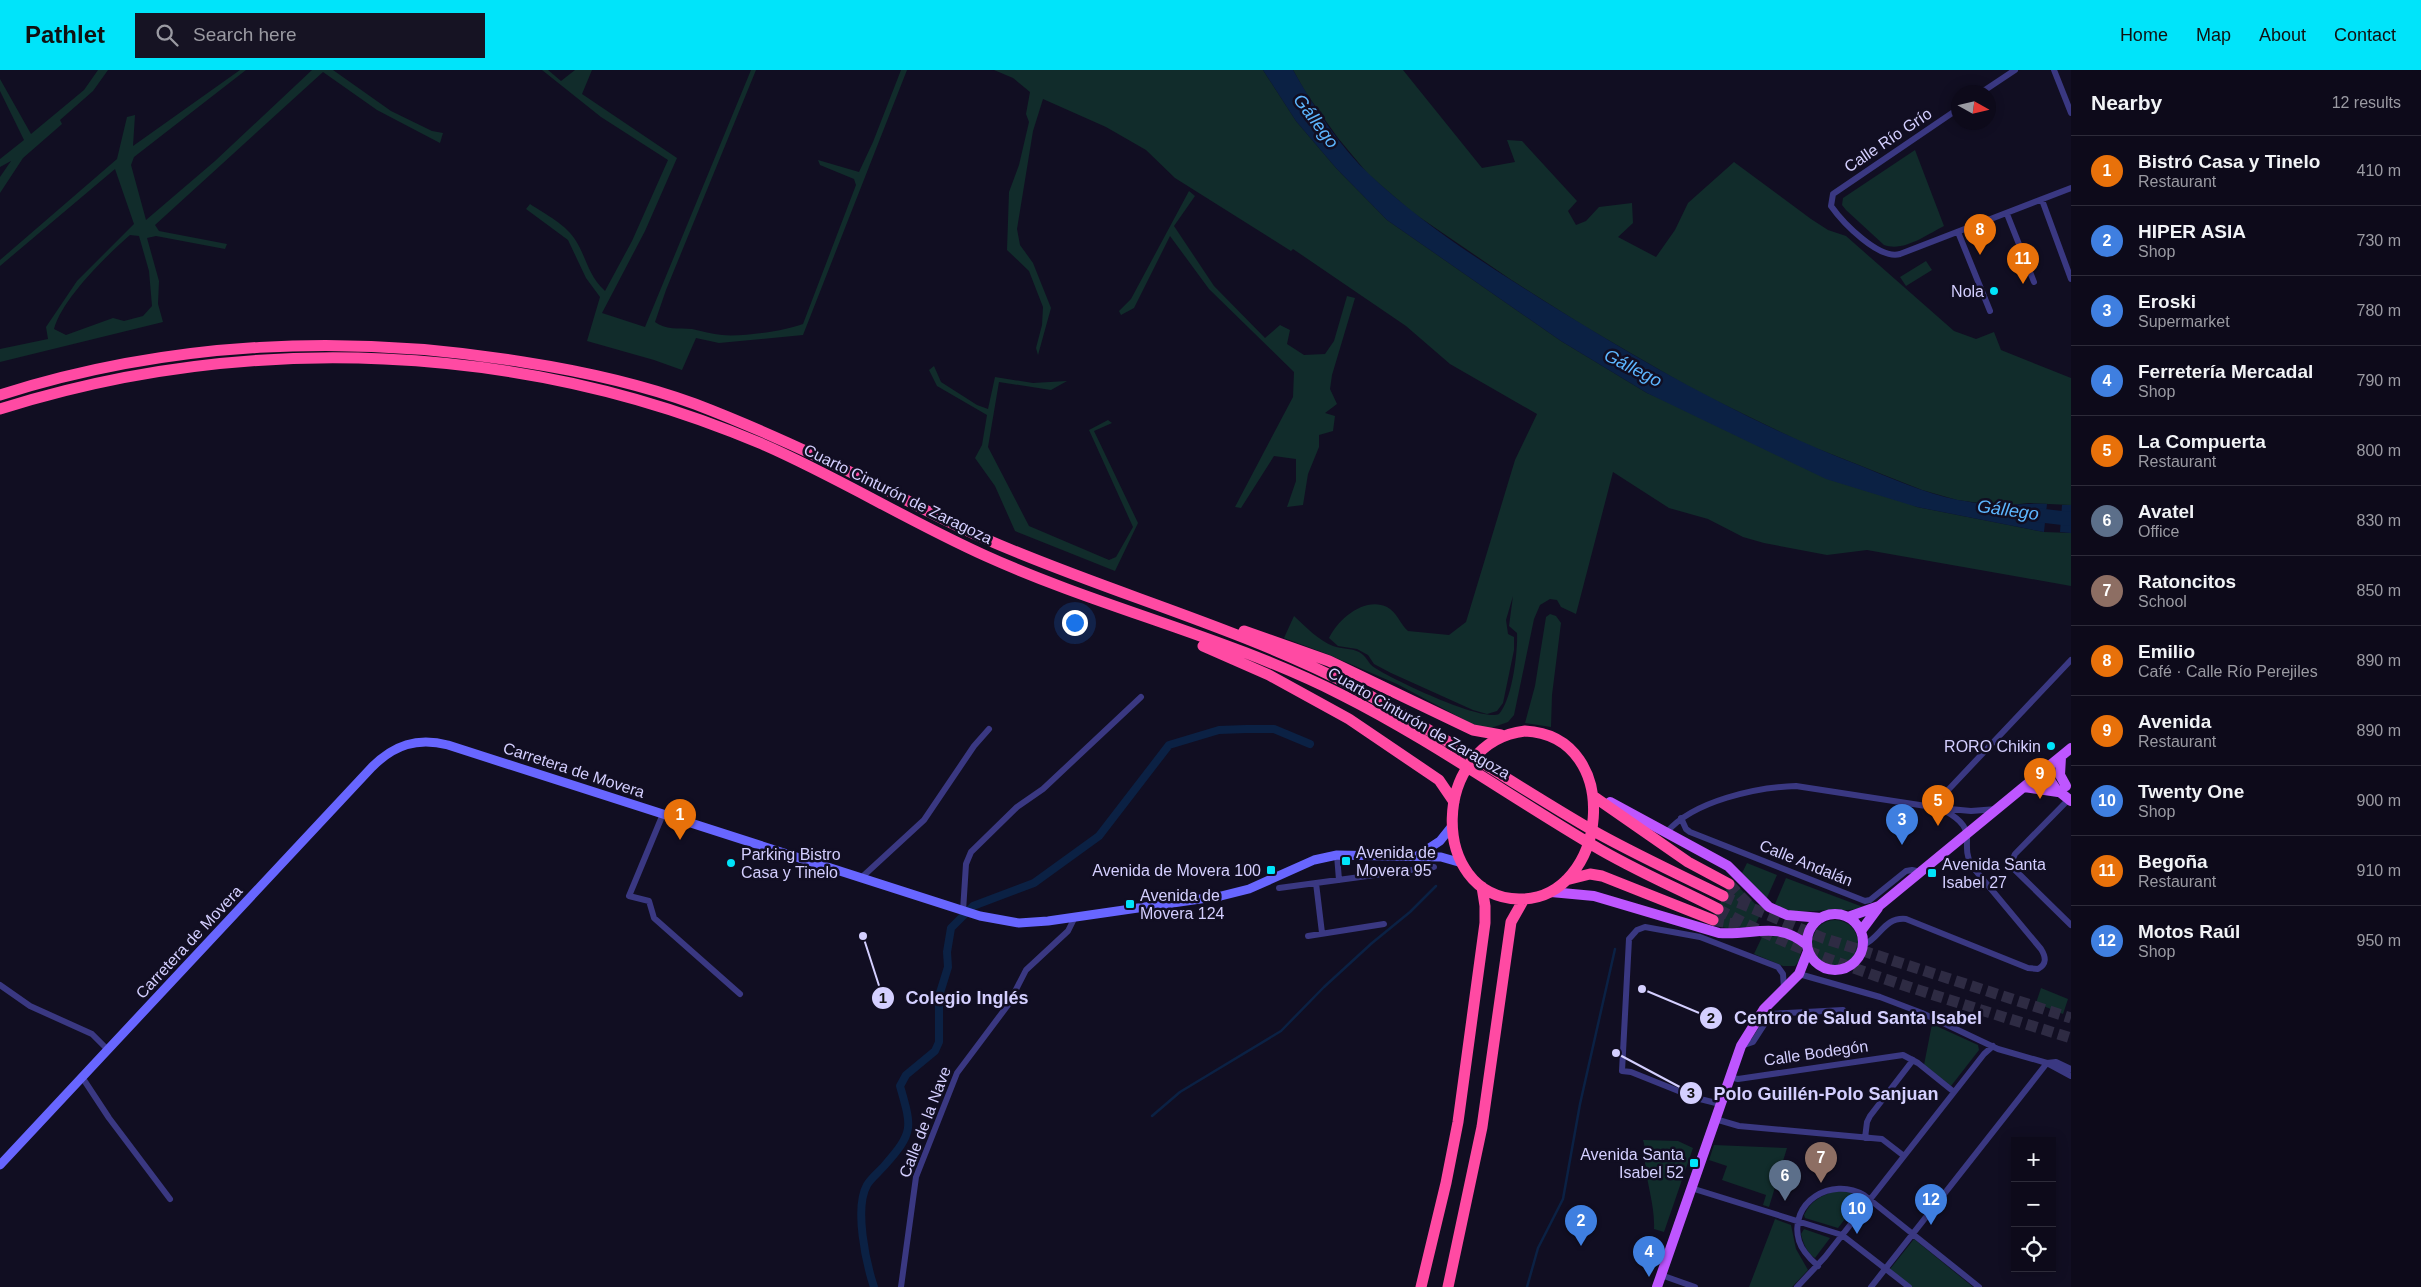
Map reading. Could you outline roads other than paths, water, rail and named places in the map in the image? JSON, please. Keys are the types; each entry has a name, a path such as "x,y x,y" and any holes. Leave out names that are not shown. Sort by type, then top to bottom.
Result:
{"highway":[{"path":"0,395 119,364 209,350 292,345 367,344 441,349 545,365 606,378 688,402 769,433 975,535 1062,572 1178,613 1266,647 1348,684 1451,741 1602,835 1724,896"},
{"name":"Cuarto Cinturón de Zaragoza","path":"0,409 38,397 120,377 207,364 296,358 367,358 440,362 528,375 646,404 763,445 983,555 1039,579 1132,614 1251,655 1339,693 1445,754 1598,848 1716,914 1602,876 1590,874 1566,880"},
{"path":"1178,613 1215,622 1330,662 1473,730 1501,736"},
{"path":"1132,614 1141,623 1246,664 1321,702 1367,730 1436,777 1443,783 1454,802"},
{"path":"1533,731 1559,740 1582,762 1592,792 1593,814 1590,836 1583,855 1566,880 1551,892 1524,899 1500,896 1482,887 1470,876 1462,863 1454,843 1452,826 1454,802 1460,779 1470,761 1485,745 1501,736 1533,731"},
{"path":"1592,792 1688,862 1729,884"},
{"path":"1421,1287 1446,1183 1458,1122 1482,940 1485,906 1482,887"},
{"path":"1448,1287 1480,1136 1511,922 1524,899"}],"main road":[{"name":"Carretera de Movera","path":"0,1165 372,767 387,753 405,744 426,741 448,745 954,908 964,908 974,914 1019,923 1075,917 1235,893 1295,867 1337,855 1441,857 1462,863"},
{"path":"1861,931 1879,906 2071,748"},
{"path":"2061,757 2060,776 2065,792"},
{"path":"2044,771 2065,792"},
{"path":"2024,787 2065,792"},
{"path":"1592,792 1728,866 1769,907 1787,915 1821,918"},
{"path":"1416,857 1440,841 1452,826"},
{"path":"1551,892 1600,897 1719,932 1737,934 1779,930 1795,936 1807,948 1814,961 1822,968"},
{"path":"1799,974 1807,948 1810,929 1821,918 1832,914 1848,917 1879,906"},
{"path":"1657,1287 1741,1046 1784,988 1799,974 1822,968 1833,970 1849,967 1860,955 1863,945 1861,931 1848,917"}],"street":[{"path":"1992,85 2015,70"},
{"path":"2054,70 2071,113"},
{"name":"Calle Río Grío","path":"1951,114 1834,194 1831,206 1838,216 1885,254 1896,255 1958,232"},
{"path":"1990,311 1958,232 2071,188"},
{"path":"2042,200 2068,260 2071,279"},
{"path":"2007,214 2034,282"},
{"path":"1936,808 2071,660"},
{"path":"964,908 966,864 970,852 1017,807 1043,789 1141,698"},
{"path":"861,878 924,820 974,746 988,729"},
{"path":"1667,832 1681,818 1692,811 1754,790 1773,786 1796,786 1936,808 1970,811 1998,809"},
{"path":"2065,792 2015,854 2011,864 2071,925"},
{"path":"1863,945 1873,940 1887,923 1896,919 1906,919 2028,968 2038,969 2045,960 2044,953 1975,871 1966,854 1967,834 1957,819 1936,808"},
{"path":"662,814 629,896 648,901 654,918 740,994"},
{"name":"Calle Andalán","path":"1681,818 1686,829 1690,832 1865,901 1870,900 1906,871 1921,872"},
{"path":"1337,855 1339,880"},
{"path":"1279,888 1434,867"},
{"path":"1316,883 1322,934"},
{"name":"Calle de la Nave","path":"901,1287 916,1178 953,1081 962,1064 1008,1004 1026,970 1068,931 1075,917"},
{"path":"1308,936 1384,924"},
{"path":"1720,1104 1696,1098 1631,1072 1622,1071 1629,966 1628,943 1631,936 1638,930 1648,927 1700,937 1778,967 1783,974 1784,988"},
{"path":"1799,974 1880,997 1922,1013 1993,1046 2046,1063 2071,1076"},
{"path":"0,985 30,1006 92,1034 108,1050"},
{"path":"1767,1012 1843,1010"},
{"path":"1797,1287 1818,1266 1954,1092 1993,1046"},
{"name":"Calle Bodegón","path":"1729,1077 1738,1079 1902,1055 1913,1060"},
{"path":"1865,1138 1867,1122 1870,1116 1913,1060 1954,1092"},
{"path":"1871,1287 2046,1063 2056,1062 2071,1069"},
{"path":"82,1077 109,1118 170,1199"},
{"path":"1715,1119 1738,1126 1799,1130 1884,1140 1904,1156"},
{"path":"1691,1188 1842,1236 1909,1287"},
{"path":"1818,1266 1807,1256 1798,1235 1799,1222 1808,1202 1817,1194 1828,1189 1853,1190 1869,1200 1980,1287"},
{"path":"1661,1275 1695,1287"}],"water":[{"path":"1263,70 1293,70 1318,112 1348,152 1390,193 1431,226 1497,271 1617,345 1734,410 1815,447 1906,484 1945,497 1980,504 2047,504 2044,532 1917,507 1826,479 1647,393 1561,341 1387,220 1336,168 1296,121"},
{"path":"2062,505 2071,505 2071,533 2060,532"},
{"path":"1847,1087 1853,1087 1857,1094 1853,1101 1847,1101 1843,1097 1843,1091"}],"waterway":[{"name":"Gállego","path":"2027,514 2071,519"},
{"path":"874,1287 865,1250 861,1221 863,1195 869,1182 885,1165 906,1137 908,1129 907,1111 900,1086 906,1075 935,1051 939,1042 939,996 948,967 947,952 951,928 973,906 1034,883 1099,836 1169,745 1219,730 1246,729 1274,729 1310,744"},
{"path":"1152,1116 1180,1092 1281,1031 1324,987 1372,943 1410,912 1436,886"},
{"path":"1527,1287 1538,1248 1563,1199 1580,1104 1615,949"}],"tunnel":[{"path":"1729,884 1749,905"},
{"path":"1723,896 1823,938 2071,1018"},
{"path":"1718,909 1761,931 1828,959 2071,1038"},
{"path":"1713,920 1739,925"}],"place":[{"name":"Emilio","path":"1980,255"},
{"name":"Begoña","path":"2023,284"},
{"name":"Nola","path":"1994,291"},
{"name":"RORO Chikin","path":"2051,746"},
{"name":"Avenida","path":"2040,799"},
{"name":"La Compuerta","path":"1938,826"},
{"name":"Bistró Casa y Tinelo","path":"680,840"},
{"name":"Eroski","path":"1902,845"},
{"name":"Avenida de Movera 95","path":"1346,861"},
{"name":"Parking Bistro Casa y Tinelo","path":"731,863"},
{"name":"Avenida de Movera 100","path":"1271,870"},
{"name":"Avenida Santa Isabel 27","path":"1932,873"},
{"name":"Avenida de Movera 124","path":"1130,904"},
{"name":"Colegio Inglés","path":"863,936"},
{"name":"Centro de Salud Santa Isabel","path":"1642,989"},
{"name":"Polo Guillén-Polo Sanjuan","path":"1616,1053"},
{"name":"Avenida Santa Isabel 52","path":"1694,1163"},
{"name":"Ratoncitos","path":"1821,1183"},
{"name":"Avatel","path":"1785,1201"},
{"name":"Motos Raúl","path":"1931,1225"},
{"name":"Twenty One","path":"1857,1234"},
{"name":"HIPER ASIA","path":"1581,1246"},
{"name":"Ferretería Mercadal","path":"1649,1277"}]}
